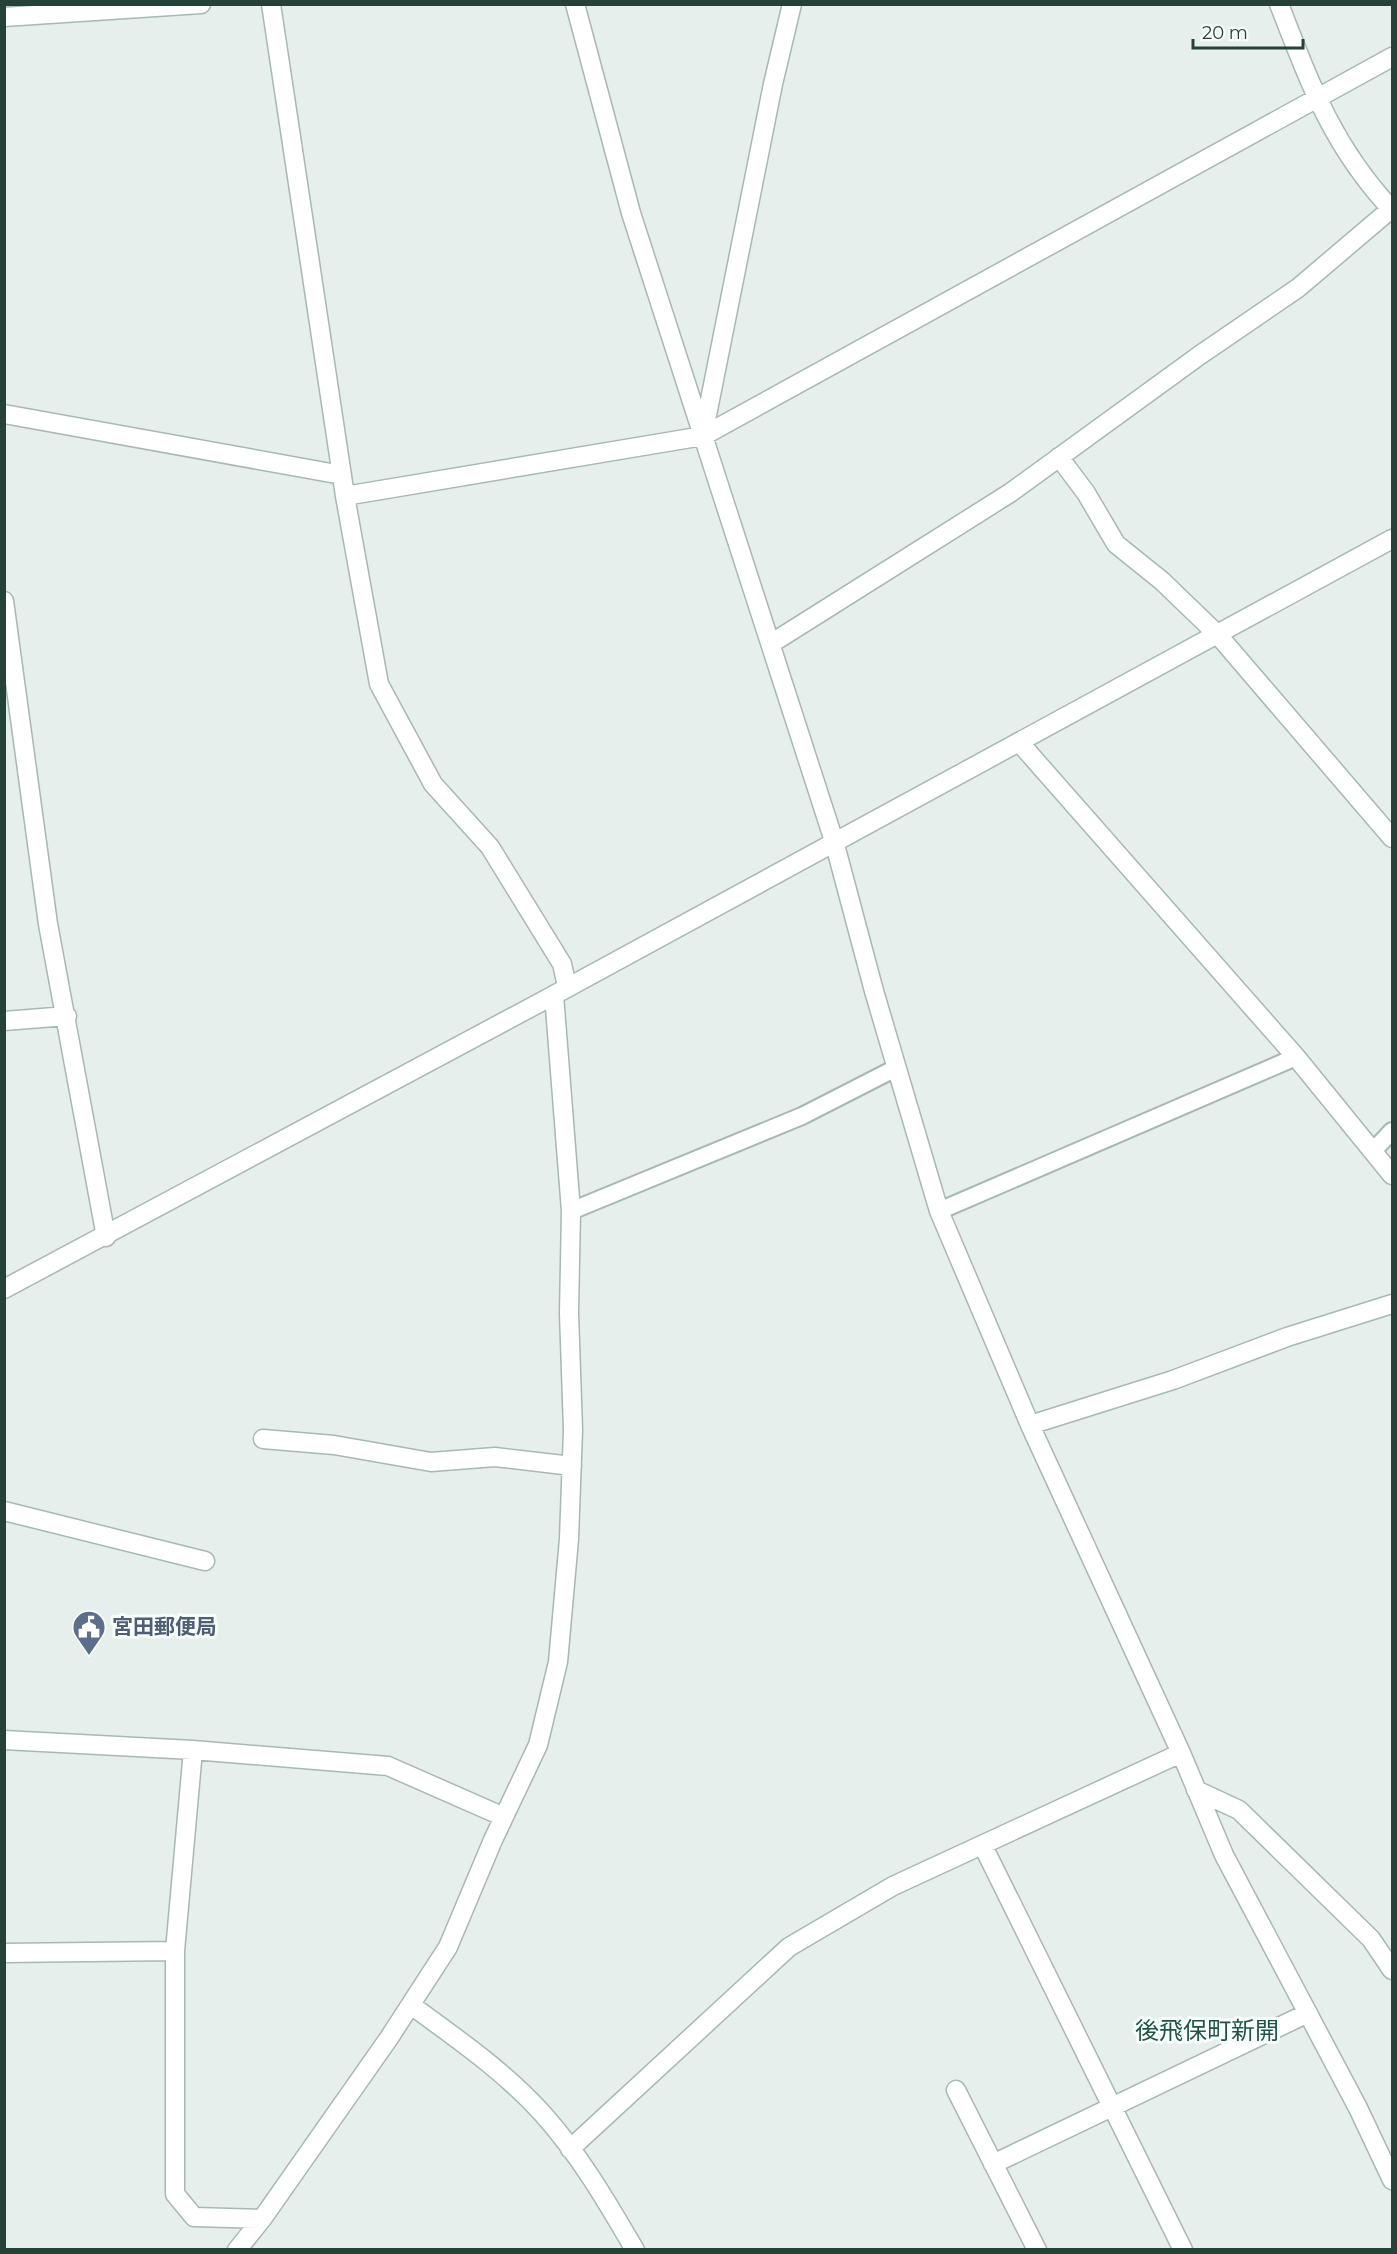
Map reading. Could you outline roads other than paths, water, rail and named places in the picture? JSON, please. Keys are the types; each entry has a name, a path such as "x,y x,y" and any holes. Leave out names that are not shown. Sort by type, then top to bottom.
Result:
{"street":[{"path":"4,17 201,4"},
{"path":"237,2250 262,2220 411,2005 448,1947 538,1745 558,1662 569,1539 572,1466 569,1313 571,1211 561,991 562,964 490,847 433,784 379,684 345,496 271,4"},
{"path":"575,4 631,213 772,643 834,841 896,1068 939,1211 1030,1425 1181,1753 1224,1855 1308,2013 1392,2180"},
{"path":"703,436 773,84 792,4"},
{"path":"772,643 1010,493 1298,288 1392,210 1347,155 1315,98 1279,4"},
{"path":"345,496 703,436 1392,57"},
{"path":"4,414 342,475"},
{"path":"1059,457 1086,493 1116,544 1162,581 1218,635 1392,838"},
{"path":"4,1289 106,1237 1392,539"},
{"path":"4,601 48,924 67,1016 106,1237"},
{"path":"1019,742 1296,1057 1392,1175"},
{"path":"4,1021 67,1016"},
{"path":"1030,1425 1173,1380 1287,1337 1392,1304"},
{"path":"263,1438 334,1445 431,1462 495,1457 572,1466"},
{"path":"4,1511 205,1561"},
{"path":"4,1740 193,1750 388,1766 504,1817"},
{"path":"193,1750 176,1951 175,2194 194,2217 262,2220"},
{"path":"570,2149 789,1947 893,1886 1181,1753"},
{"path":"1196,1790 1239,1810 1371,1939 1392,1970"},
{"path":"983,1846 1183,2250"},
{"path":"4,1953 176,1951"},
{"path":"411,2005 483,2059 542,2113 595,2181 635,2250"},
{"path":"993,2164 1308,2013"},
{"path":"956,2090 1037,2250"}],"lane":[{"path":"939,1211 1296,1057"},
{"path":"571,1211 802,1116 896,1068"},
{"path":"1373,1151 1392,1131"}],"place":[{"name":"宮田郵便局","path":"89,1656"}],"district":[{"name":"後飛保町新開","path":"1207,2031"}]}
